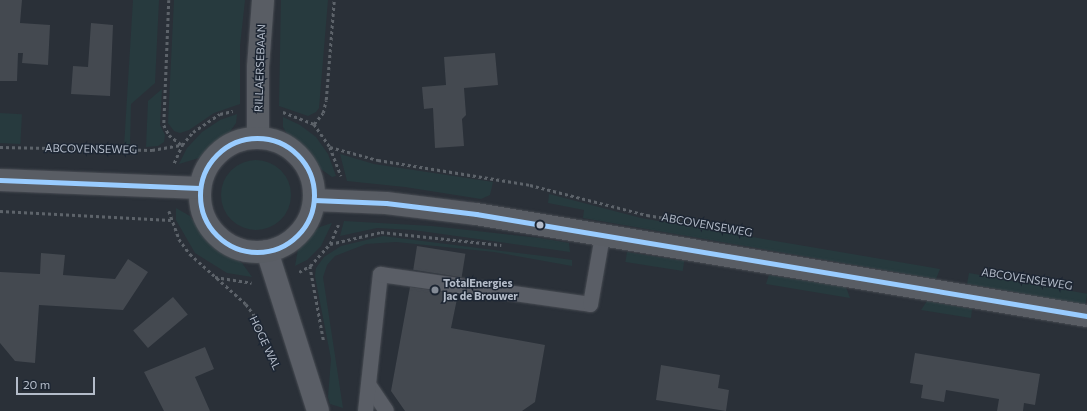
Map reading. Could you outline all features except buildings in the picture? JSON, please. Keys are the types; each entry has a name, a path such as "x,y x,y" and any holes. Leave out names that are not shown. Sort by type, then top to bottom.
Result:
{"street":[{"name":"RILLAERSEBAAN","path":"258,137 258,67 263,0"},
{"path":"258,137 282,143 293,149 306,164 313,181 314,200 310,218 299,234 285,245 267,251 246,251 227,243 216,234 202,210 200,188 206,168 219,152 237,141 258,137"},
{"path":"0,180 200,188"},
{"path":"314,200 422,207 602,235 1087,316"},
{"path":"267,251 318,411"}],"lane":[{"path":"365,411 380,274 590,304 602,235"},
{"path":"368,384 386,411"}],"path":[{"name":"ABCOVENSEWEG","path":"0,147 144,151 182,145 169,135 164,125 169,0"},
{"name":"ABCOVENSEWEG","path":"334,0 326,100 323,113 314,124 330,147 378,160 530,185 647,215 691,223"},
{"name":"HOGE WAL","path":"0,210 171,220 179,239 190,254 254,315 275,364"},
{"path":"310,266 330,244 381,232 507,246"}],"green space":[{"path":"133,0 159,0 155,83 131,104 130,147 124,147"},
{"path":"174,0 245,0 240,46 240,104 214,113 189,130 180,133 174,131 168,123"},
{"path":"281,0 328,0 319,108 316,112 308,116 279,106"},
{"path":"162,89 160,125 165,135 164,142 158,146 146,147 148,101"},
{"path":"0,113 22,114 20,144 0,143"},
{"path":"237,114 236,123 226,137 199,158 179,164 187,148 202,132 220,120"},
{"path":"283,117 300,125 316,137 328,154 336,176 332,177 318,167 290,139 283,127"},
{"path":"340,154 374,164 493,182 490,195 481,199 405,187 347,181"},
{"path":"256,160 269,163 281,170 288,182 291,195 288,208 281,220 269,227 256,230 243,227 231,220 224,208 221,195 224,182 231,170 243,163"},
{"path":"549,194 641,218 940,269 936,279 583,218 584,210 548,203"},
{"path":"176,208 190,216 206,238 242,263 252,277 227,273 195,253 176,220"},
{"path":"344,221 432,226 540,238 569,243 570,252 413,230 377,228 340,236"},
{"path":"332,223 321,246 307,260 295,266 298,249 308,235 320,227"},
{"path":"383,236 572,260 572,266 494,252 396,242 366,244 335,256 327,265 323,277 343,408 330,404 328,397 331,359 315,276 316,268 324,257 341,246"},
{"path":"627,252 684,261 683,271 625,262"},
{"path":"969,273 1087,294 1085,305 967,284"},
{"path":"769,275 846,287 850,298 766,284"},
{"path":"927,301 972,309 971,318 921,310"}],"transit line":[{"path":"257,138 268,139 279,143 289,148 297,155 304,163 309,173 313,184 314,195 313,206 309,217 304,227 297,235 289,242 279,247 268,251 257,252 246,251 235,247 225,242 217,235 210,227 205,217 201,206 200,195 201,184 205,173 210,163 217,155 225,148 235,143 246,139 257,138"},
{"path":"0,180 200,188"},
{"path":"314,200 386,203 476,214 1087,316"}],"place":[{"name":"TotalEnergies Jac de Brouwer","path":"435,290"}]}
